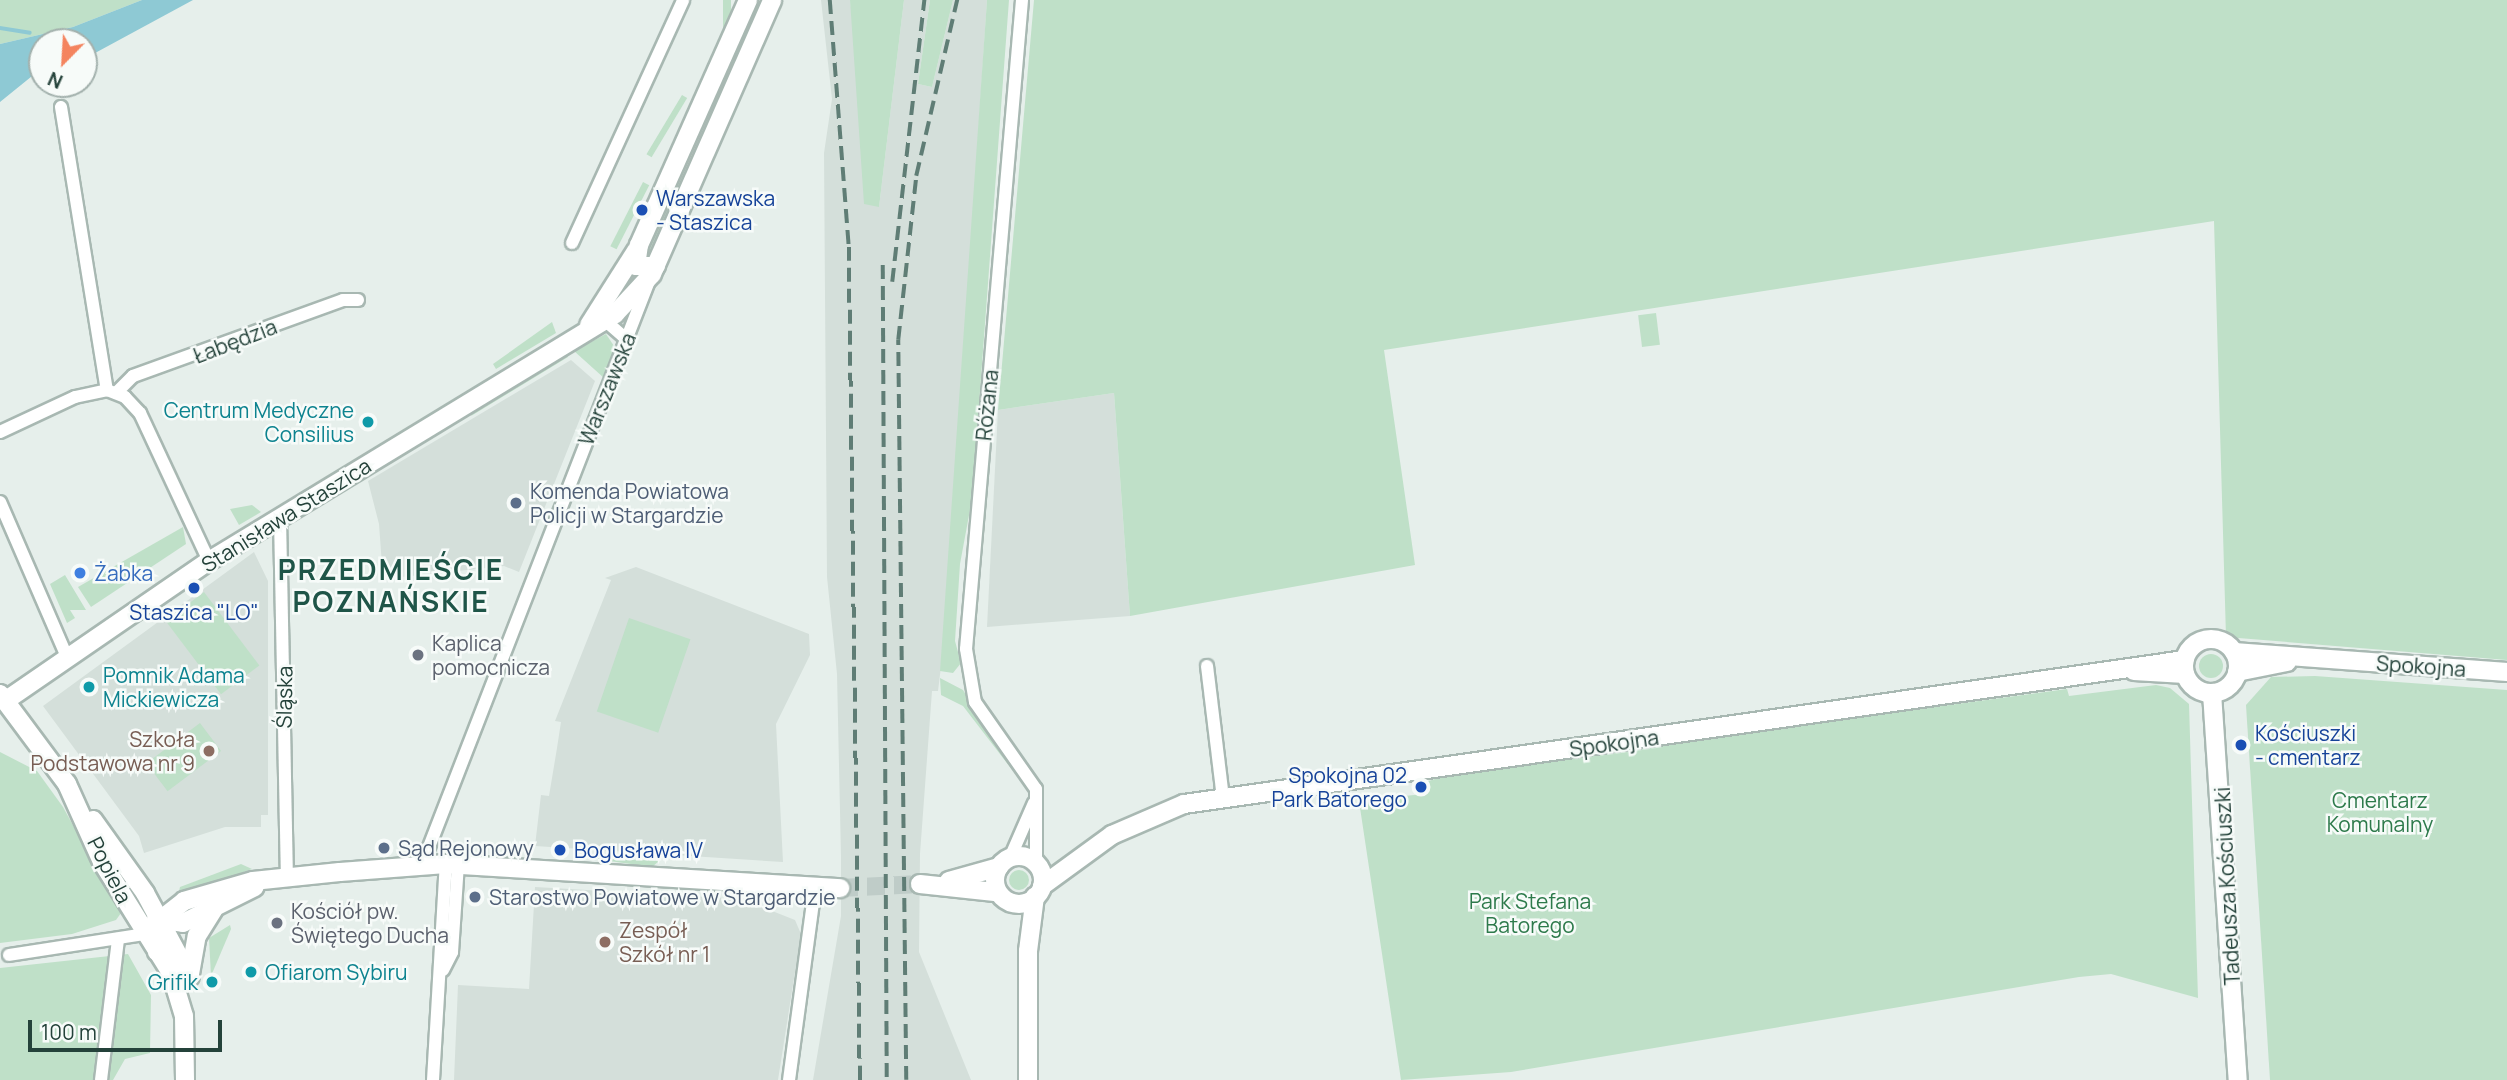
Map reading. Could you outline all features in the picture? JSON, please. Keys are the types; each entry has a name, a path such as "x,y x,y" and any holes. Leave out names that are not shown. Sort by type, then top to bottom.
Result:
{"street":[{"path":"572,243 683,0"},
{"path":"654,270 636,266 639,245 748,0"},
{"name":"Różana","path":"1022,0 966,649 975,702 1036,789"},
{"name":"Warszawska","path":"422,865 654,270 767,5"},
{"path":"61,107 112,392 140,413 209,561"},
{"name":"Stanisława Staszica","path":"603,318 639,245"},
{"name":"Stanisława Staszica","path":"1,701 209,561 574,341 654,270"},
{"name":"Łabędzia","path":"0,432 75,397 112,392 133,376 343,300 358,300"},
{"path":"603,318 627,340"},
{"path":"0,502 67,657"},
{"name":"Śląska","path":"280,517 285,878"},
{"path":"2210,639 2234,652 2237,672 2225,689 2212,693 2194,687 2185,667 2197,643 2210,639"},
{"name":"Spokojna","path":"2234,652 2507,672"},
{"name":"Spokojna","path":"2237,672 2266,663 2336,661"},
{"path":"1207,666 1223,799"},
{"name":"Spokojna","path":"1037,861 1112,835 1184,804 2120,670 2185,667"},
{"name":"Tadeusza Kościuszki","path":"2212,693 2238,1080"},
{"name":"Popiela","path":"1,701 145,892 190,977"},
{"path":"1028,1080 1028,951 1039,891 1036,789"},
{"path":"1028,951 1002,898 1004,863 1036,789"},
{"name":"Popiela","path":"80,805 124,897 157,952 184,1016"},
{"name":"Spokojna","path":"1039,891 1112,835"},
{"path":"920,884 942,883 1004,863 1037,861"},
{"path":"145,892 162,901 184,901 285,878 422,865 840,888"},
{"path":"433,1080 452,865"},
{"path":"124,897 160,920 179,924 285,878"},
{"path":"942,883 1002,898 1039,891"},
{"path":"789,1080 815,888"},
{"path":"157,952 160,920 184,901"},
{"path":"185,1080 184,1016 190,977 197,936 213,909"},
{"path":"9,955 144,934"},
{"path":"101,1080 118,939"}],"shaded area":[{"path":"821,0 850,0 879,207 904,0 930,0 918,84 932,87 953,0 987,0 946,626 938,691 932,691 920,854 919,952 971,1080 813,1080 841,916 837,674 827,577 824,153 832,99"},
{"path":"571,360 595,381 519,572 504,566 383,579 379,524 368,481"},
{"path":"1114,393 1130,616 987,627 998,410"},
{"path":"254,552 268,581 268,815 261,815 261,827 225,827 144,853 139,836 43,706"},
{"path":"636,567 809,634 810,655 776,724 783,862 535,846 541,795 549,796 557,748 561,722 555,721 611,580 605,578"},
{"name":"Zespół Szkół nr 1","path":"535,887 742,899 795,920 801,934 778,1080 454,1080 458,985 529,989"}],"green space":[{"path":"0,0 142,0 73,27 28,28 28,37 0,44"},
{"path":"723,0 731,0 731,77 723,77"},
{"path":"850,0 904,0 879,207 864,204"},
{"path":"930,0 953,0 932,87 918,84"},
{"path":"987,0 1009,0 972,499 960,564 955,641 961,663 953,673 940,671"},
{"path":"1034,0 2507,0 2507,660 2226,637 2214,221 1384,350 1415,565 1130,616 1114,393 998,410"},
{"path":"753,6 759,9 716,110 706,109"},
{"path":"682,95 687,98 652,157 646,154"},
{"path":"703,116 713,118 706,118 648,262 642,255"},
{"path":"643,182 649,185 617,249 610,246"},
{"path":"1656,313 1660,345 1642,347 1638,315"},
{"path":"552,322 556,333 496,369 493,364"},
{"path":"606,334 616,349 604,378 574,351"},
{"path":"567,354 568,357 471,416 476,409"},
{"path":"252,505 261,512 239,525 230,509"},
{"path":"183,527 186,544 91,607 78,587"},
{"path":"65,575 86,610 70,610 75,618 67,623 50,584"},
{"path":"204,592 259,665 221,694 166,621"},
{"path":"629,618 690,639 658,733 597,712"},
{"path":"2211,654 2222,661 2223,666 2216,677 2211,678 2200,671 2199,666 2206,655"},
{"name":"Cmentarz Komunalny","path":"2315,676 2507,690 2507,1080 2270,1080 2246,705 2271,677"},
{"path":"940,678 963,690 1013,771 963,706 941,695"},
{"name":"Park Stefana Batorego","path":"2156,685 2170,688 2189,704 2198,998 2111,974 2079,977 1511,1072 1401,1080 1359,801 1423,794 1423,783 1455,772 2067,689 2069,696"},
{"path":"200,723 221,751 168,791 146,763"},
{"path":"0,752 37,771 63,807 121,913 116,920 72,934 0,943"},
{"path":"581,857 659,861 652,867"},
{"path":"241,864 252,869 178,896 180,887"},
{"path":"1019,870 1026,873 1029,880 1026,887 1019,890 1012,887 1009,880 1012,873"},
{"path":"230,925 231,929 211,976 209,938"},
{"path":"128,954 151,995 150,1053 125,1059 113,1080 0,1080 0,968"}],"water":[{"path":"142,0 193,0 98,51 98,28 69,28"},
{"path":"28,37 28,79 0,102 0,44"}],"waterway":[{"path":"0,28 28,33"}],"tunnel":[{"path":"840,888 920,884"}],"railway":[{"path":"830,0 849,247 860,1080"},
{"path":"892,282 924,0"},
{"path":"906,1080 898,340 916,176 957,0"},
{"path":"883,265 887,1080"}],"place":[{"name":"Warszawska - Staszica","path":"642,210"},
{"name":"Centrum Medyczne Consilius","path":"368,422"},
{"name":"Komenda Powiatowa Policji w Stargardzie","path":"516,503"},
{"name":"Żabka","path":"80,573"},
{"name":"Staszica \"LO\"","path":"194,588"},
{"name":"Kaplica pomocnicza","path":"418,655"},
{"name":"Pomnik Adama Mickiewicza","path":"89,687"},
{"name":"Kościuszki - cmentarz","path":"2241,745"},
{"name":"Szkoła Podstawowa nr 9","path":"209,751"},
{"name":"Spokojna 02 Park Batorego","path":"1421,787"},
{"name":"Sąd Rejonowy","path":"384,848"},
{"name":"Bogusława IV","path":"560,850"},
{"name":"Starostwo Powiatowe w Stargardzie","path":"475,897"},
{"name":"Kościół pw. Świętego Ducha","path":"277,923"},
{"name":"Zespół Szkół nr 1","path":"605,942"},
{"name":"Ofiarom Sybiru","path":"251,972"},
{"name":"Grifik","path":"212,982"}],"district":[{"name":"PRZEDMIEŚCIE POZNAŃSKIE","path":"391,585"}]}
